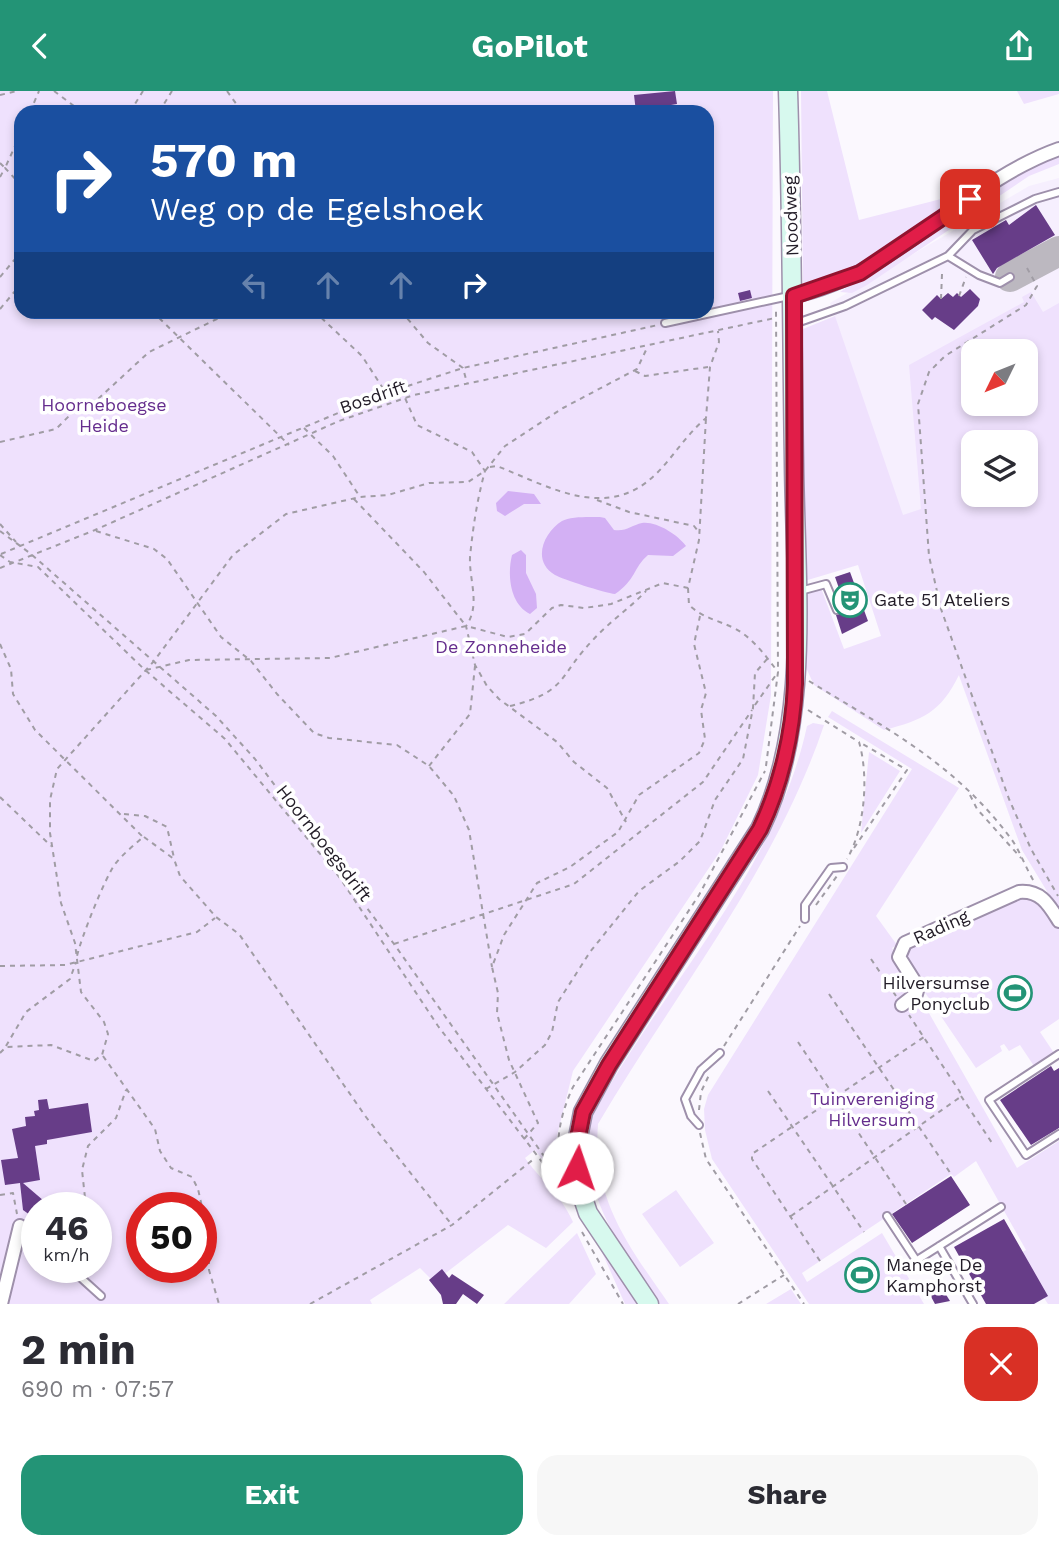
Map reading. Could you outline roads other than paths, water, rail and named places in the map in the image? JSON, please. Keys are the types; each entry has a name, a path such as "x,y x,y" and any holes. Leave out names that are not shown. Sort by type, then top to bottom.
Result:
{"main road":[{"name":"Noodweg","path":"649,1304 588,1213 578,1184 575,1153 583,1112 609,1065 760,829 774,801 794,708 790,676 795,592 784,321 794,296 788,91"}],"street":[{"path":"794,296 860,273 1023,164 1059,149"},
{"name":"Rading","path":"902,1005 916,993 918,987 899,957 905,943 1019,893 1029,891 1053,900"},
{"path":"1053,900 1059,921"},
{"path":"1,1304 20,1226"}],"lane":[{"path":"784,321 845,306 948,256 973,230 1034,199 1059,192"},
{"path":"948,256 979,275 1000,282 1010,277"},
{"path":"714,313 794,296"},
{"path":"665,323 684,319"},
{"path":"795,592 826,585 837,610"},
{"path":"805,919 805,905 831,868 843,866"},
{"path":"699,1125 691,1116 685,1099 701,1070 720,1052"},
{"path":"1057,1058 989,1100 1026,1155 1059,1134"},
{"path":"903,1269 1001,1207"},
{"path":"887,1216 916,1260"},
{"path":"939,1246 973,1304"},
{"path":"87,1283 101,1296"}],"place":[{"name":"Gate 51 Ateliers","path":"850,600"},
{"name":"Hilversumse Ponyclub","path":"1015,993"},
{"name":"Manege De Kamphorst","path":"862,1275"}],"park label":[{"name":"Hoorneboegse Heide","path":"104,416"},
{"name":"De Zonneheide","path":"501,647"},
{"name":"Tuinvereniging Hilversum","path":"872,1110"}]}
